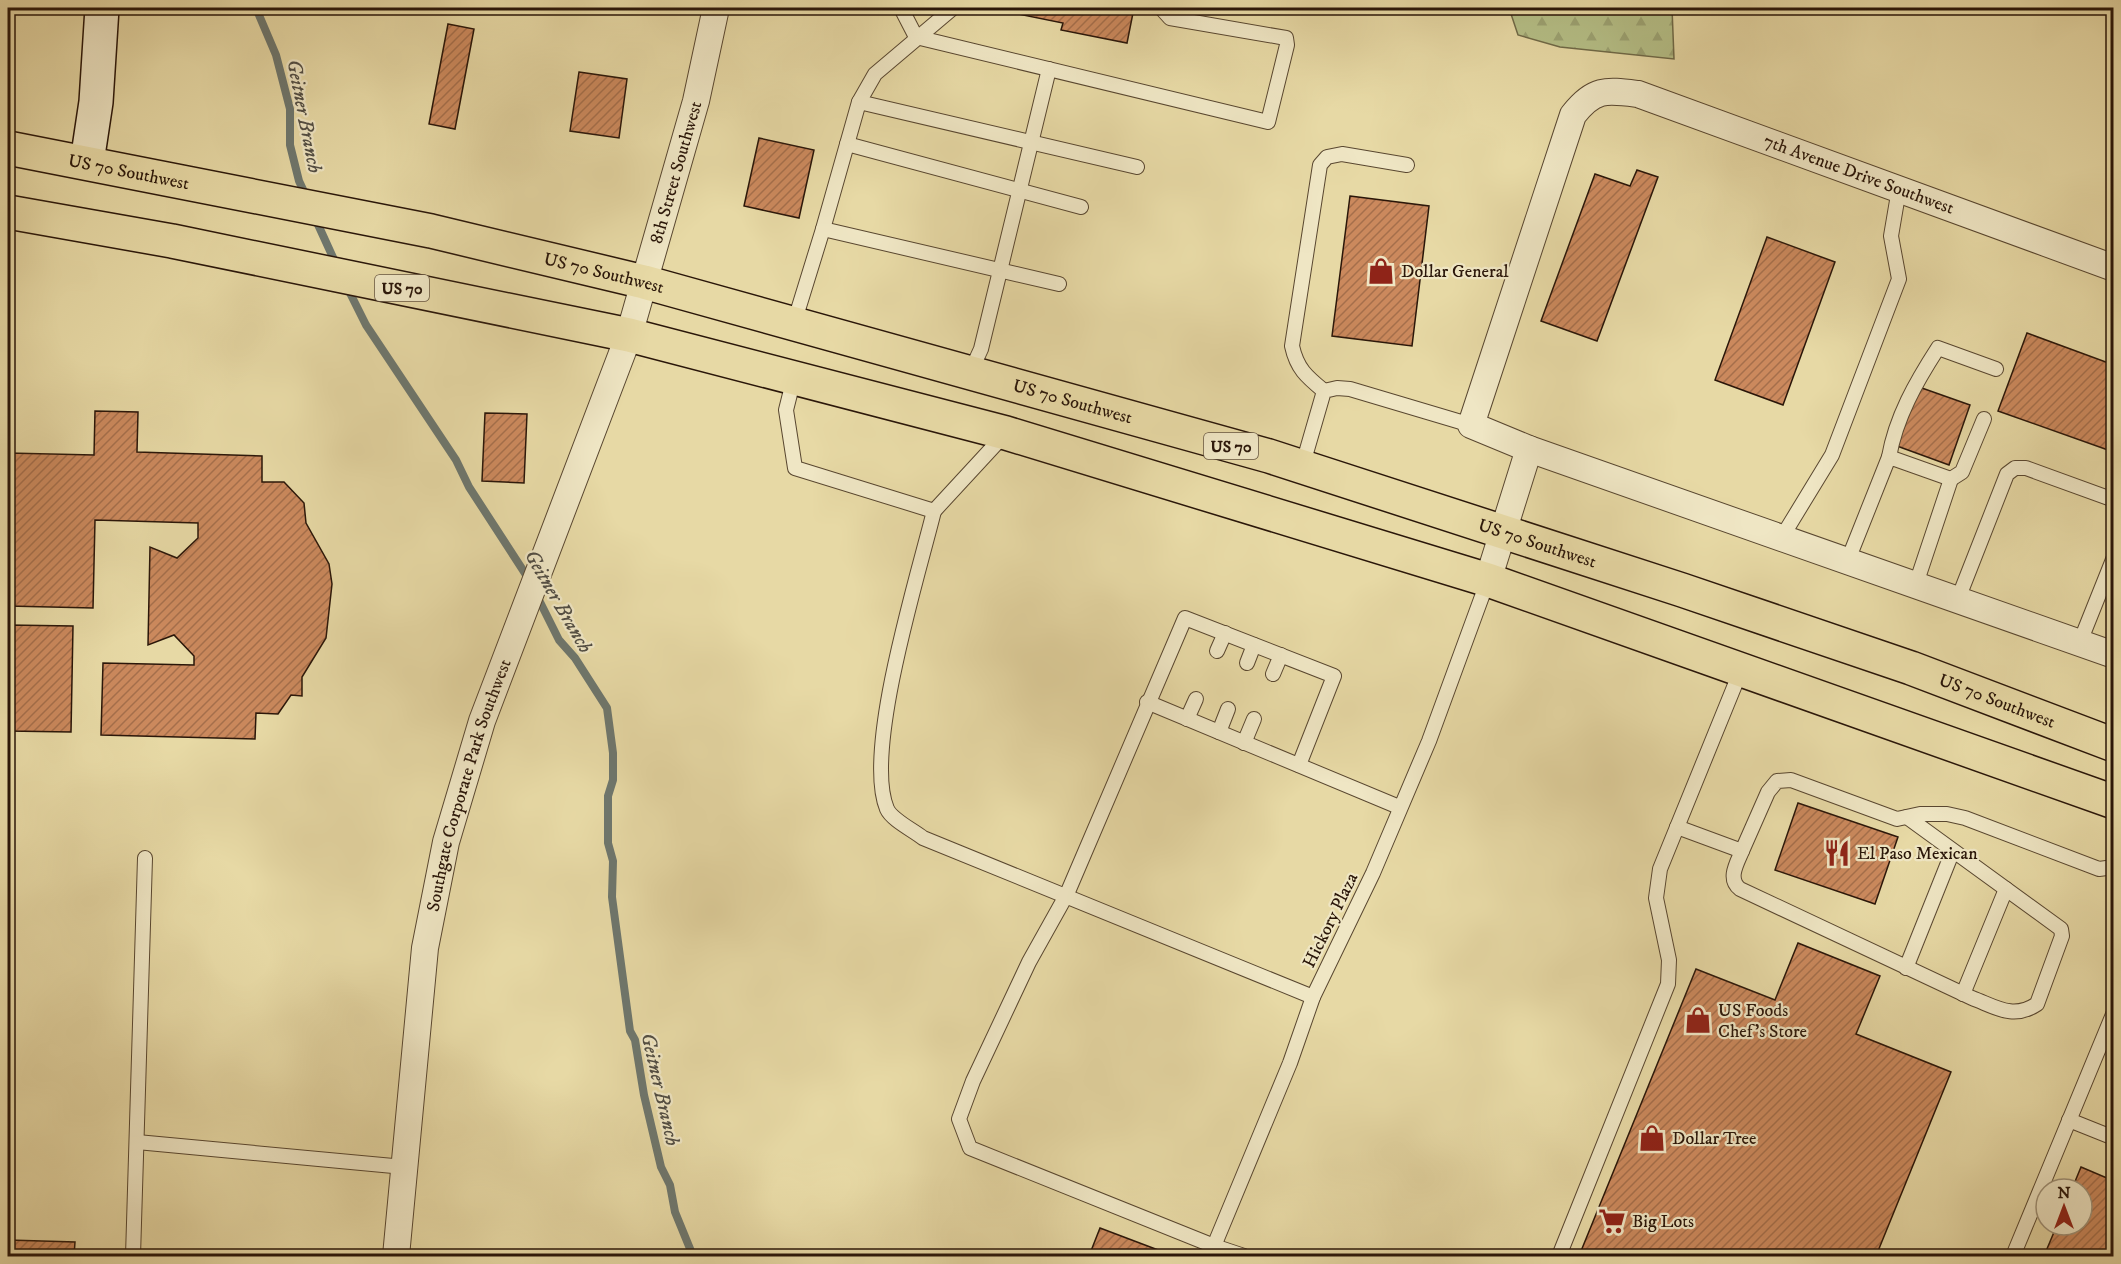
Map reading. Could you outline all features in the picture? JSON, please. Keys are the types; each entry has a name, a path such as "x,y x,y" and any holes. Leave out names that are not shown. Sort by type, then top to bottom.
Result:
{"main road":[{"name":"US 70 Southwest","path":"8,148 431,231 644,282 1302,467 1503,531 1911,668 2114,745"},
{"name":"US 70","path":"8,212 172,241 629,335 794,376 1006,433 1488,580 2114,802"}],"street":[{"path":"87,162 96,102 102,8"},
{"name":"8th Street Southwest","path":"629,335 696,101 716,8"},
{"name":"7th Avenue Drive Southwest","path":"1471,425 1573,116 1585,99 1602,91 1638,94 2114,268"},
{"name":"Southgate Corporate Park Southwest","path":"396,1257 425,948 446,842 482,721 629,335"},
{"path":"1471,425 1529,449 2114,655"},
{"path":"1488,580 1529,449"}],"lane":[{"path":"901,8 916,37 1268,122 1287,45 1286,39 1170,18 1161,8"},
{"path":"794,323 859,102 880,68 953,8"},
{"path":"970,374 981,349 1049,69"},
{"path":"859,102 1137,167"},
{"path":"848,144 1080,207"},
{"path":"1324,392 1301,373 1295,362 1292,346 1320,165 1327,157 1342,154 1407,165"},
{"path":"1782,537 1832,455 1899,279 1891,236 1899,189"},
{"path":"823,229 1059,284"},
{"path":"1848,560 1889,457 1892,441 1914,385 1938,348 1996,369"},
{"path":"794,376 786,410 795,468 934,512"},
{"path":"1324,392 1337,388 1350,389 1471,425"},
{"path":"1302,467 1324,392"},
{"path":"1916,584 1951,479 1962,472 1984,419"},
{"path":"1006,433 934,512 884,726 879,781 888,811 922,838 1067,894 1313,997"},
{"path":"1889,457 1951,479"},
{"path":"1958,599 2007,474 2015,468 2025,468 2114,500"},
{"path":"2080,642 2114,557"},
{"name":"Hickory Plaza","path":"1214,1246 1290,1063 1313,997 1373,873 1399,807 1429,741 1488,580"},
{"path":"1244,1257 970,1148 959,1119 973,1082 1029,962 1067,894 1147,702 1185,618 1334,676 1299,765"},
{"path":"1217,651 1225,633"},
{"path":"1247,663 1254,645"},
{"path":"1273,674 1281,655"},
{"path":"1559,1257 1668,984 1669,960 1656,898 1660,868 1741,669"},
{"path":"1187,719 1196,699"},
{"path":"1147,702 1399,807"},
{"path":"1219,732 1228,709"},
{"path":"1244,743 1254,719"},
{"path":"1907,817 1952,853 2061,929 2062,936 2037,1004 2019,1013 2012,1013 1963,994 1735,885 1733,878 1742,851 1768,792 1777,781 1791,780 1897,819 1920,814 1947,814 2099,868 2114,867"},
{"path":"1677,827 1742,851"},
{"path":"1906,968 1952,853"},
{"path":"133,1257 145,858"},
{"path":"1963,994 2006,889"},
{"path":"2013,1257 2114,1012"},
{"path":"2069,1119 2114,1138"},
{"path":"137,1142 404,1167"}],"green space":[{"path":"1509,8 1672,8 1674,59 1560,47 1518,35"}],"building":[{"path":"1019,8 1134,8 1127,43 1061,30 1063,23 1018,14"},
{"path":"448,24 474,29 455,129 429,124"},
{"path":"579,72 627,79 619,138 570,131"},
{"path":"759,138 814,150 799,218 744,206"},
{"path":"1637,170 1658,177 1597,341 1541,321 1595,174 1630,186"},
{"name":"Dollar General","path":"1350,196 1429,206 1412,346 1332,336"},
{"path":"1767,237 1835,262 1783,405 1715,380"},
{"path":"2027,333 2114,365 2114,434 2108,450 1998,411"},
{"path":"1919,387 1970,405 1949,465 1897,446"},
{"path":"95,411 138,412 137,452 262,456 262,482 284,482 304,503 306,523 329,564 332,584 326,638 302,677 302,696 291,695 278,714 256,713 255,739 101,735 103,663 194,665 194,656 174,635 148,645 150,547 177,558 198,538 198,523 95,520 93,608 8,606 8,453 94,455"},
{"path":"485,413 527,414 524,483 482,481"},
{"path":"8,625 73,626 71,732 8,731"},
{"name":"El Paso Mexican","path":"1798,803 1898,837 1875,904 1775,870"},
{"path":"1798,943 1880,976 1856,1034 1951,1072 1876,1256 1579,1256 1696,969 1775,1000"},
{"path":"2081,1167 2114,1181 2114,1256 2044,1256 2052,1237 2094,1237 2094,1177 2077,1177"},
{"path":"1100,1228 1174,1256 1089,1256"},
{"path":"8,1240 75,1242 74,1256 8,1256"}],"waterway":[{"name":"Geitner Branch","path":"256,8 276,55 290,109 290,145 299,181 307,198"},
{"name":"Geitner Branch","path":"315,218 336,264"},
{"name":"Geitner Branch","path":"346,285 366,325 456,460 469,487 530,581"},
{"name":"Geitner Branch","path":"536,594 559,640 575,658 607,708 613,753 613,780 608,796 608,843 613,861 612,897 630,1031 635,1040 644,1095 661,1167 670,1185 675,1212 693,1256"}],"place":[{"name":"Dollar General","path":"1381,271"},
{"name":"El Paso Mexican","path":"1837,853"},
{"name":"US Foods Chef's Store","path":"1698,1020"},
{"name":"Dollar Tree","path":"1652,1138"},
{"name":"Big Lots","path":"1612,1221"}]}
